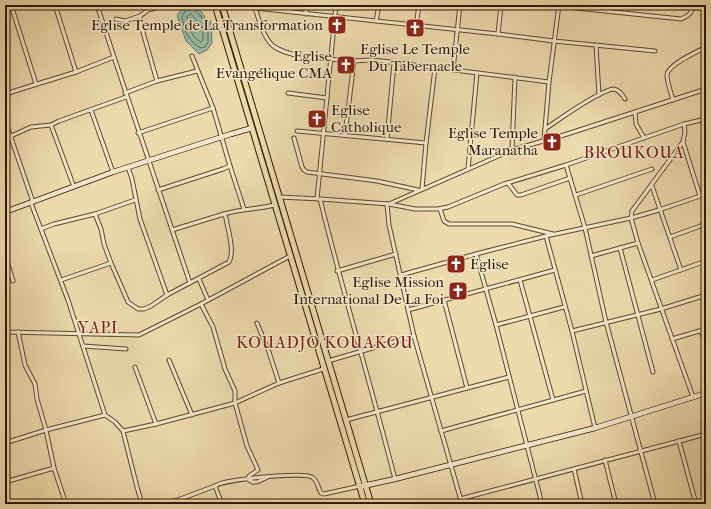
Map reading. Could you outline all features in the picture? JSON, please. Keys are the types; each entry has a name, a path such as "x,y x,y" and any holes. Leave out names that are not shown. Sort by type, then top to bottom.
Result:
{"main road":[{"path":"215,5 323,369 365,504"},
{"path":"222,5 371,504"}],"street":[{"path":"11,5 36,84"},
{"path":"55,5 76,72"},
{"path":"97,5 138,133 190,283"},
{"path":"116,19 125,21 140,16 148,10 166,5"},
{"path":"306,5 306,14"},
{"path":"336,5 322,134 318,199 337,271 378,411 395,479"},
{"path":"376,22 378,5"},
{"path":"416,26 419,5"},
{"path":"453,70 460,5"},
{"path":"498,34 501,5"},
{"path":"548,5 586,7 681,19 688,16 692,12 693,5"},
{"path":"544,140 558,6"},
{"path":"549,82 369,60 354,61 331,59 289,53 272,45 264,32 255,7 376,22 655,51"},
{"path":"140,16 140,22 157,81"},
{"path":"596,45 598,95"},
{"path":"673,100 667,75 668,70 706,47"},
{"path":"192,56 213,108 244,209"},
{"path":"5,94 76,72 114,58"},
{"path":"345,135 354,61"},
{"path":"387,139 394,63"},
{"path":"420,189 435,68"},
{"path":"125,93 157,81 198,71"},
{"path":"468,169 477,73"},
{"path":"512,150 515,77"},
{"path":"545,130 598,95 612,89 621,92 625,98"},
{"path":"388,204 512,150 564,135 706,89"},
{"path":"288,94 327,98"},
{"path":"10,136 31,128 51,125 126,97"},
{"path":"138,133 213,108"},
{"path":"91,110 113,172"},
{"path":"635,112 636,124 644,138"},
{"path":"280,198 388,204 415,209 440,209 508,183 566,165 684,124 706,119"},
{"path":"5,120 41,229 61,280 104,415 115,422 123,431 136,487 142,504"},
{"path":"684,124 686,132 683,142 652,186 632,211 631,218 638,243 693,398"},
{"path":"51,125 74,187"},
{"path":"5,212 113,172 222,136 252,128"},
{"path":"297,131 426,143"},
{"path":"294,138 304,170 320,174 378,181 420,189"},
{"path":"683,142 700,196"},
{"path":"566,165 585,228 606,322 655,504"},
{"path":"158,190 230,166"},
{"path":"128,168 132,179 135,200 143,228 167,295"},
{"path":"576,195 652,169"},
{"path":"508,183 519,195 570,178"},
{"path":"652,186 659,210 681,270"},
{"path":"401,276 476,254 546,236 631,218 706,194"},
{"path":"41,229 54,224 95,214 135,200"},
{"path":"388,204 389,225 414,336 462,504"},
{"path":"172,230 244,209 274,205"},
{"path":"440,209 444,221 449,224 512,224 555,234"},
{"path":"95,214 111,263 128,302 133,307 144,309 167,295 226,265 231,259 231,243 224,214"},
{"path":"670,237 706,224"},
{"path":"546,236 572,332 595,428"},
{"path":"591,256 638,243"},
{"path":"620,248 653,372"},
{"path":"5,254 13,281"},
{"path":"337,271 396,254"},
{"path":"476,254 487,289 542,504"},
{"path":"5,332 139,335 201,304 290,256"},
{"path":"652,280 706,261"},
{"path":"61,280 111,263"},
{"path":"408,310 555,270"},
{"path":"199,279 208,300"},
{"path":"520,280 553,400"},
{"path":"572,332 661,309 706,295"},
{"path":"444,300 467,388"},
{"path":"201,304 213,326 225,369 235,391 235,403 246,446 258,470 248,478"},
{"path":"496,325 564,307"},
{"path":"257,323 269,352 279,383"},
{"path":"672,340 706,329"},
{"path":"701,330 706,346"},
{"path":"18,332 22,356 35,384 37,399 46,430 54,468 66,504"},
{"path":"328,361 361,350 414,336"},
{"path":"83,346 126,349"},
{"path":"169,360 192,415"},
{"path":"135,367 156,424"},
{"path":"123,431 192,415 235,403 279,383 323,369"},
{"path":"346,420 432,396 509,377"},
{"path":"442,431 586,391"},
{"path":"165,504 215,486 218,483 228,480 248,478 309,476 317,481 321,493 324,494 366,486 595,428 706,393"},
{"path":"5,443 46,430 104,415"},
{"path":"460,499 706,434"},
{"path":"679,441 696,504"},
{"path":"605,460 616,504"},
{"path":"5,482 54,468"},
{"path":"574,469 582,504"},
{"path":"215,486 222,504"}],"water":[{"path":"188,5 198,7 206,19 210,20 211,23 212,43 207,50 199,54 186,41 177,15"}],"place":[{"name":"Eglise Temple de La Transformation","path":"337,25"},
{"name":"Eglise Le Temple Du Tabernacle","path":"415,28"},
{"name":"Eglise Evangélique CMA","path":"346,65"},
{"name":"Eglise Catholique","path":"317,119"},
{"name":"Eglise Temple Maranatha","path":"552,142"},
{"name":"Eglise","path":"456,264"},
{"name":"Eglise Mission International De La Foi","path":"458,291"}],"district":[{"name":"BROUKOUA","path":"634,152"},
{"name":"YAPI","path":"98,327"},
{"name":"KOUADJO KOUAKOU","path":"325,342"}]}
